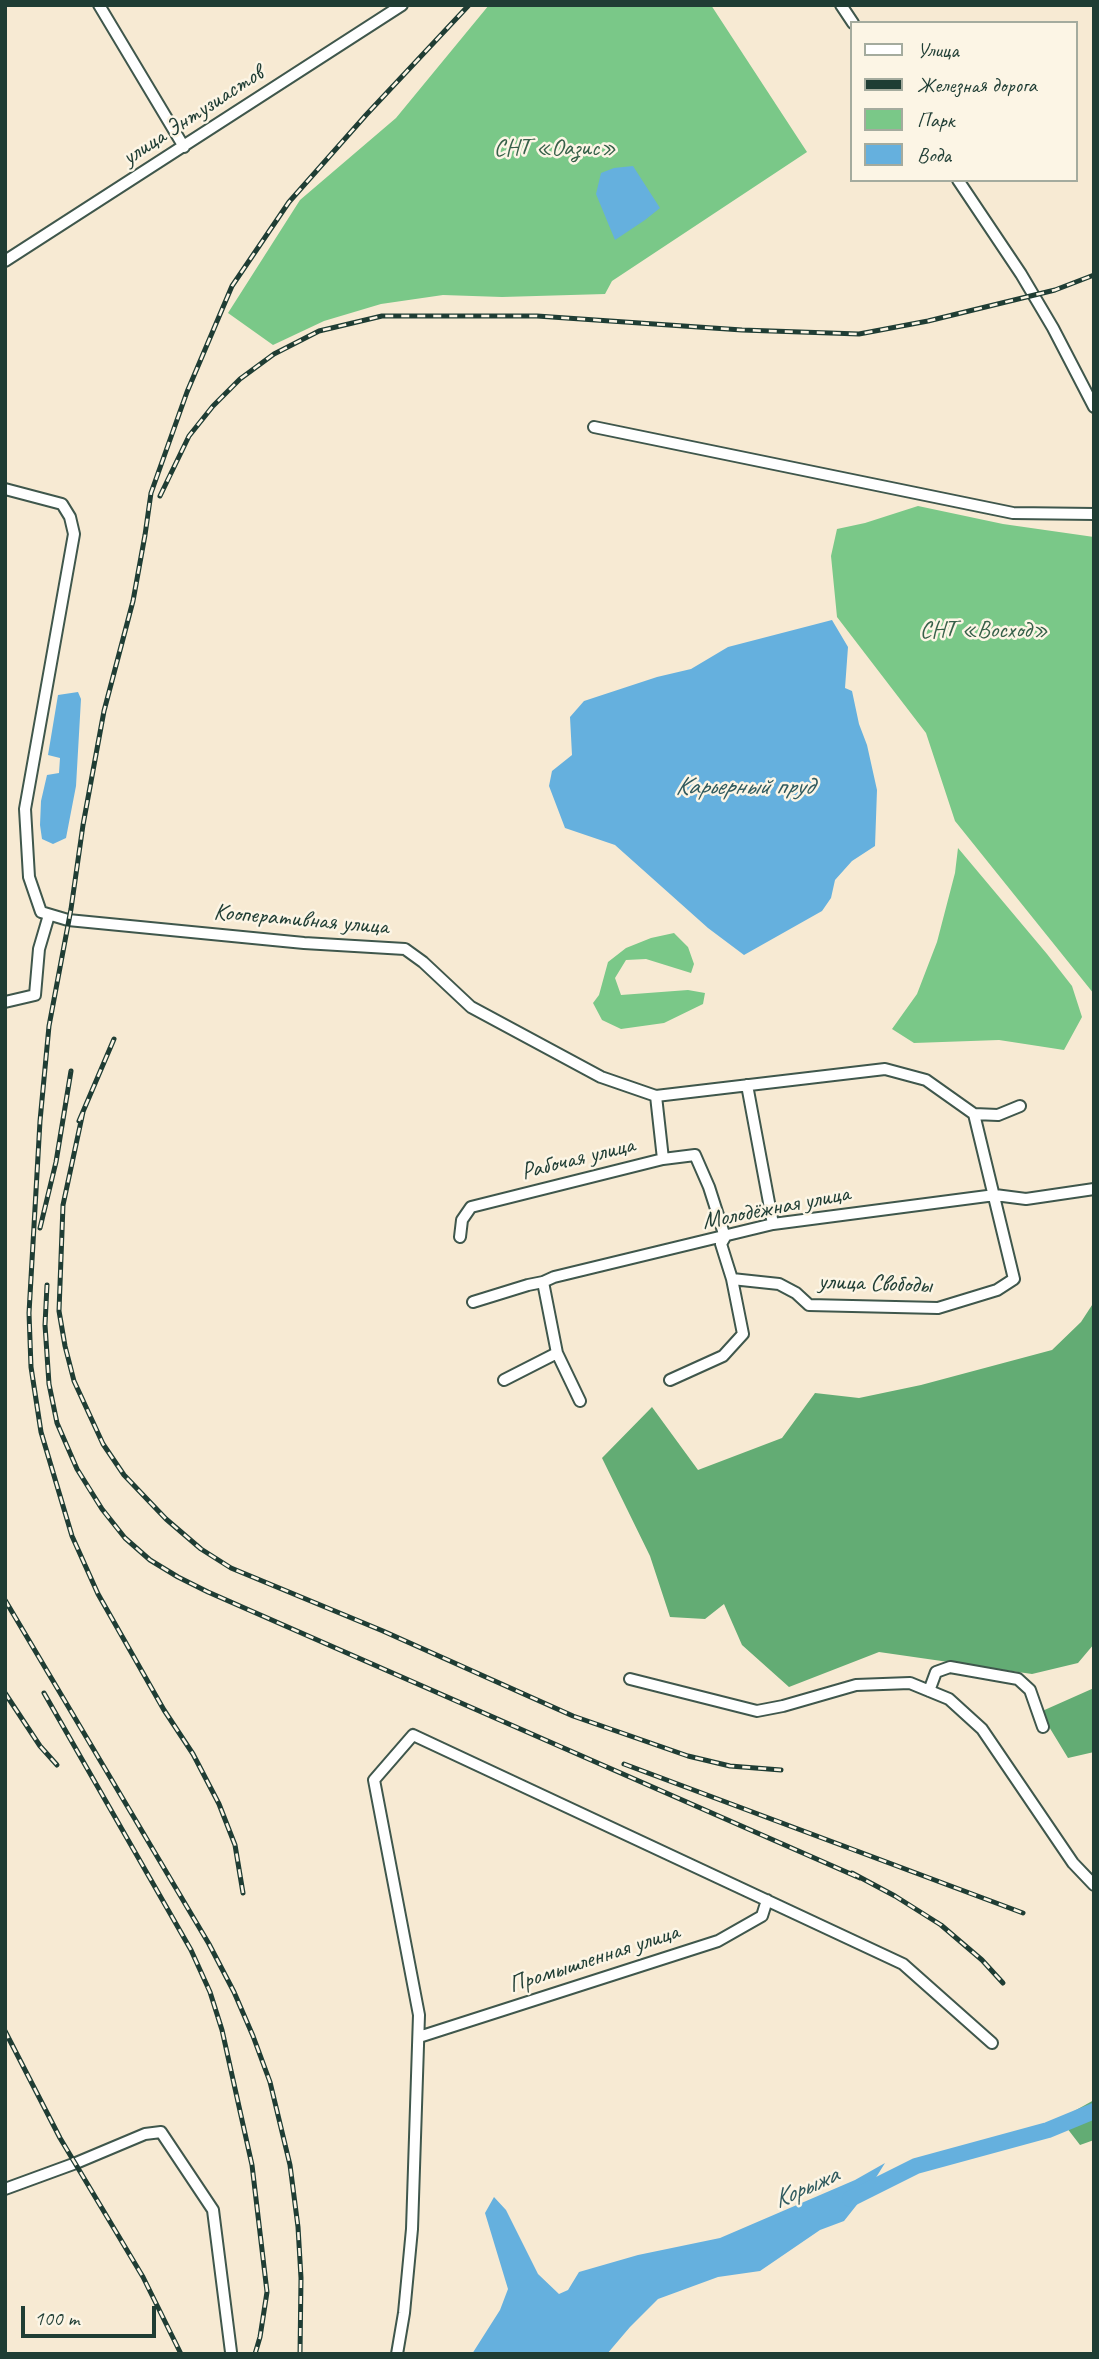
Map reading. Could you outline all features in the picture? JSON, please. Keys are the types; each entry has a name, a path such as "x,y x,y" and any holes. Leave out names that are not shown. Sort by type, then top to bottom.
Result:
{"street":[{"path":"99,5 184,147"},
{"name":"улица Энтузиастов","path":"5,261 402,5"},
{"path":"841,5 851,21"},
{"path":"959,182 1053,328 1094,407"},
{"path":"594,427 1013,513 1094,514"},
{"path":"5,489 62,504 71,517 74,534 25,809 29,877 41,912 49,915 39,949 35,995 5,1002"},
{"name":"Кооперативная улица","path":"49,915 68,920 276,941 405,949 423,962 471,1007 601,1077 656,1096 885,1069 926,1080 974,1114"},
{"path":"747,1085 773,1224"},
{"path":"656,1096 663,1159"},
{"path":"995,1195 974,1114 998,1115 1020,1106"},
{"name":"Рабочая улица","path":"460,1237 462,1220 471,1208 663,1159 695,1155 709,1187 725,1237"},
{"name":"Молодёжная улица","path":"473,1302 554,1277 773,1224 995,1195 1026,1199 1094,1189"},
{"name":"улица Свободы","path":"732,1279 779,1284 796,1293 809,1305 938,1308 997,1290 1014,1279 995,1195"},
{"path":"670,1380 723,1356 743,1334 732,1279 720,1244 725,1237"},
{"path":"543,1282 557,1353 580,1401"},
{"path":"504,1380 557,1353"},
{"path":"929,1690 936,1672 950,1667 1018,1679 1030,1690 1043,1727"},
{"path":"630,1679 757,1710 783,1706 856,1685 910,1683 929,1690 949,1699 982,1729 1073,1863 1094,1885"},
{"path":"397,2354 412,2229 419,2015 374,1780 414,1735 903,1964 992,2043"},
{"name":"Промышленная улица","path":"419,2037 718,1941 762,1916 767,1900"},
{"path":"5,2189 145,2134 161,2132 213,2210 231,2352"}],"green space":[{"name":"СНТ «Оазис»","path":"489,5 711,5 807,152 612,281 605,294 502,297 443,295 381,304 324,321 273,345 228,313 300,200 396,118"},
{"name":"СНТ «Восход»","path":"918,506 1003,524 1094,537 1094,994 955,821 926,733 837,617 831,556 837,529"},
{"path":"958,848 1072,986 1082,1017 1064,1050 999,1040 914,1043 892,1029 917,994 937,942 955,873"},
{"path":"674,933 688,947 694,964 691,973 646,959 626,960 615,978 621,995 688,990 705,993 703,1004 664,1023 621,1029 602,1020 593,1003 599,995 608,962 626,948"},
{"path":"1094,1302 1094,1644 1078,1663 1032,1674 879,1652 789,1687 742,1645 724,1604 705,1619 670,1617 650,1556 602,1458 652,1407 698,1470 782,1438 815,1393 859,1398 921,1385 1052,1350 1081,1322"},
{"path":"1094,1688 1094,1752 1068,1758 1040,1712"},
{"path":"1094,2100 1094,2140 1080,2145 1060,2119"}],"water":[{"path":"633,166 660,208 615,240 596,194 601,173 614,168"},
{"name":"Карьерный пруд","path":"832,620 848,647 845,688 852,691 877,790 875,846 852,861 835,880 831,898 822,911 744,955 708,928 615,845 565,828 549,786 552,771 572,755 570,717 584,701 691,669 728,647"},
{"path":"78,692 81,699 76,786 66,838 53,844 42,839 40,825 41,801 47,775 59,773 60,758 48,755 58,695"},
{"path":"885,2163 844,2221 820,2230 760,2271 718,2277 658,2299 607,2354 472,2354 500,2310 508,2289 485,2213 494,2197 506,2210 538,2274 559,2294 568,2290 579,2272 638,2255 720,2238 855,2180"}],"waterway":[{"name":"Корыжа","path":"850,2199 916,2166 1048,2130 1094,2111"}],"railway":[{"path":"243,1893 235,1845 219,1804 193,1754 164,1710 98,1594 72,1536 41,1432 31,1367 29,1313 40,1121 49,1026 104,711 133,601 151,493 187,392 232,286 289,202 469,5"},
{"path":"160,496 189,436 213,406 240,379 274,354 319,331 382,316 537,316 742,330 859,334 928,321 1055,290 1094,275"},
{"path":"79,1121 114,1039"},
{"path":"40,1228 56,1162 71,1071"},
{"path":"83,1112 63,1205 59,1311 65,1346 74,1381 103,1444 124,1475 166,1519 201,1549 231,1568 383,1631 573,1716 688,1756 730,1766 781,1770"},
{"path":"47,1285 45,1325 49,1384 57,1423 77,1469 102,1509 125,1538 150,1560 208,1592 860,1878"},
{"path":"5,1600 209,1944 253,2036 270,2082 290,2165 301,2278 300,2354"},
{"path":"5,1693 40,1746 57,1765"},
{"path":"44,1693 191,1950 210,1992 222,2030 252,2165 267,2292 255,2354"},
{"path":"624,1764 1023,1913"},
{"path":"852,1873 941,1925 982,1960 1003,1983"},
{"path":"5,2031 60,2138 143,2277 181,2354"}]}
